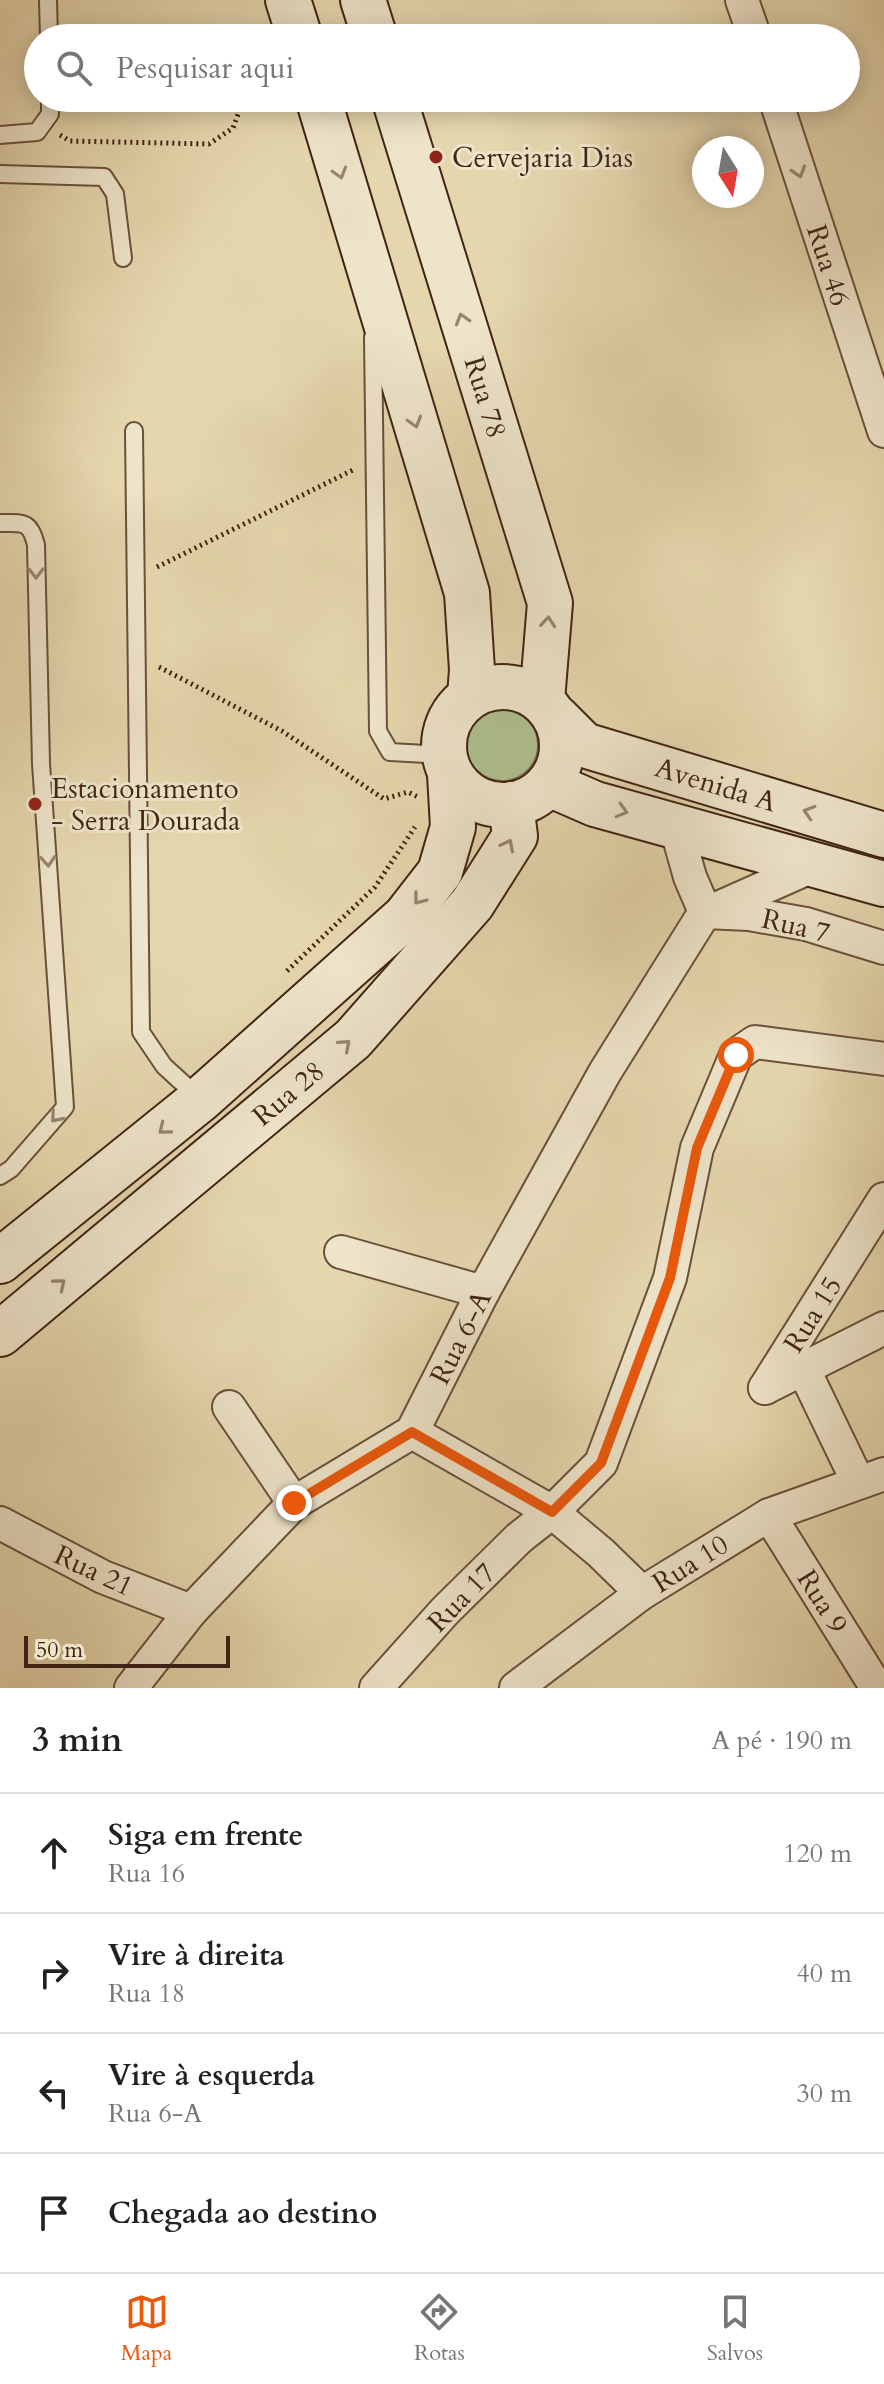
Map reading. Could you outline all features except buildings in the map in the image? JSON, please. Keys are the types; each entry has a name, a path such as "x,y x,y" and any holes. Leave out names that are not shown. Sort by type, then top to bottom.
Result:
{"main road":[{"path":"288,0 296,24"},
{"path":"363,0 371,24"},
{"path":"322,112 467,593 472,670 470,696"},
{"name":"Rua 78","path":"398,112 550,603 549,709"},
{"path":"507,686 526,690 549,709 562,735 563,752 558,769 538,794 526,801 493,804 476,799 438,776 448,722 470,696 488,688 507,686"},
{"name":"Avenida A","path":"549,709 584,745 884,835"},
{"name":"Rua 28","path":"0,1261 201,1099 405,917 440,872 453,827 438,776"},
{"name":"Avenida A","path":"549,784 595,804 884,884"},
{"name":"Rua 28","path":"0,1334 353,1039 472,904 515,836 511,804"}],"street":[{"path":"742,0 750,24"},
{"name":"Rua 46","path":"780,112 884,431"},
{"path":"676,827 690,877 705,912 725,907 815,865"},
{"name":"Rua 7","path":"705,912 749,914 806,924 884,948"},
{"name":"Rua 6-A","path":"412,1432 483,1292 605,1072 705,912"},
{"name":"Rua 17","path":"376,1688 445,1611 601,1463 670,1278 697,1148 736,1055 755,1042 884,1059"},
{"name":"Rua 15","path":"803,1368 765,1388 884,1199"},
{"path":"341,1252 483,1292"},
{"path":"871,1478 803,1368 884,1328"},
{"path":"229,1407 294,1503"},
{"path":"131,1688 191,1611 294,1503 412,1432 552,1512 642,1593"},
{"name":"Rua 10","path":"516,1688 642,1593 769,1515 871,1478"},
{"name":"Rua 9","path":"769,1515 877,1688"},
{"name":"Rua 21","path":"0,1523 103,1577 191,1611"}],"lane":[{"path":"48,0 49,24"},
{"path":"0,135 37,132 50,112"},
{"path":"0,174 104,177 115,194 123,258"},
{"path":"372,279 378,731 390,752 438,776"},
{"path":"134,431 141,1032 164,1066 201,1099"},
{"path":"0,523 23,523 32,530 36,545 41,764 65,1107 6,1172"}],"path":[{"path":"44,124 70,141 209,144 233,128 239,112"},
{"path":"135,578 374,459"},
{"path":"136,655 282,731 384,799 408,792 438,776"},
{"path":"284,974 375,887 423,815"}],"green space":[{"path":"502,709 522,715 532,725 538,745 532,765 522,775 502,781 482,775 472,765 466,745 472,725 482,715"}],"place":[{"name":"Cervejaria Dias","path":"436,157"},
{"name":"Estacionamento - Serra Dourada","path":"35,804"}],"route":[{"path":"294,1503 412,1432 552,1512 601,1463 670,1278 697,1148 736,1055"}]}
